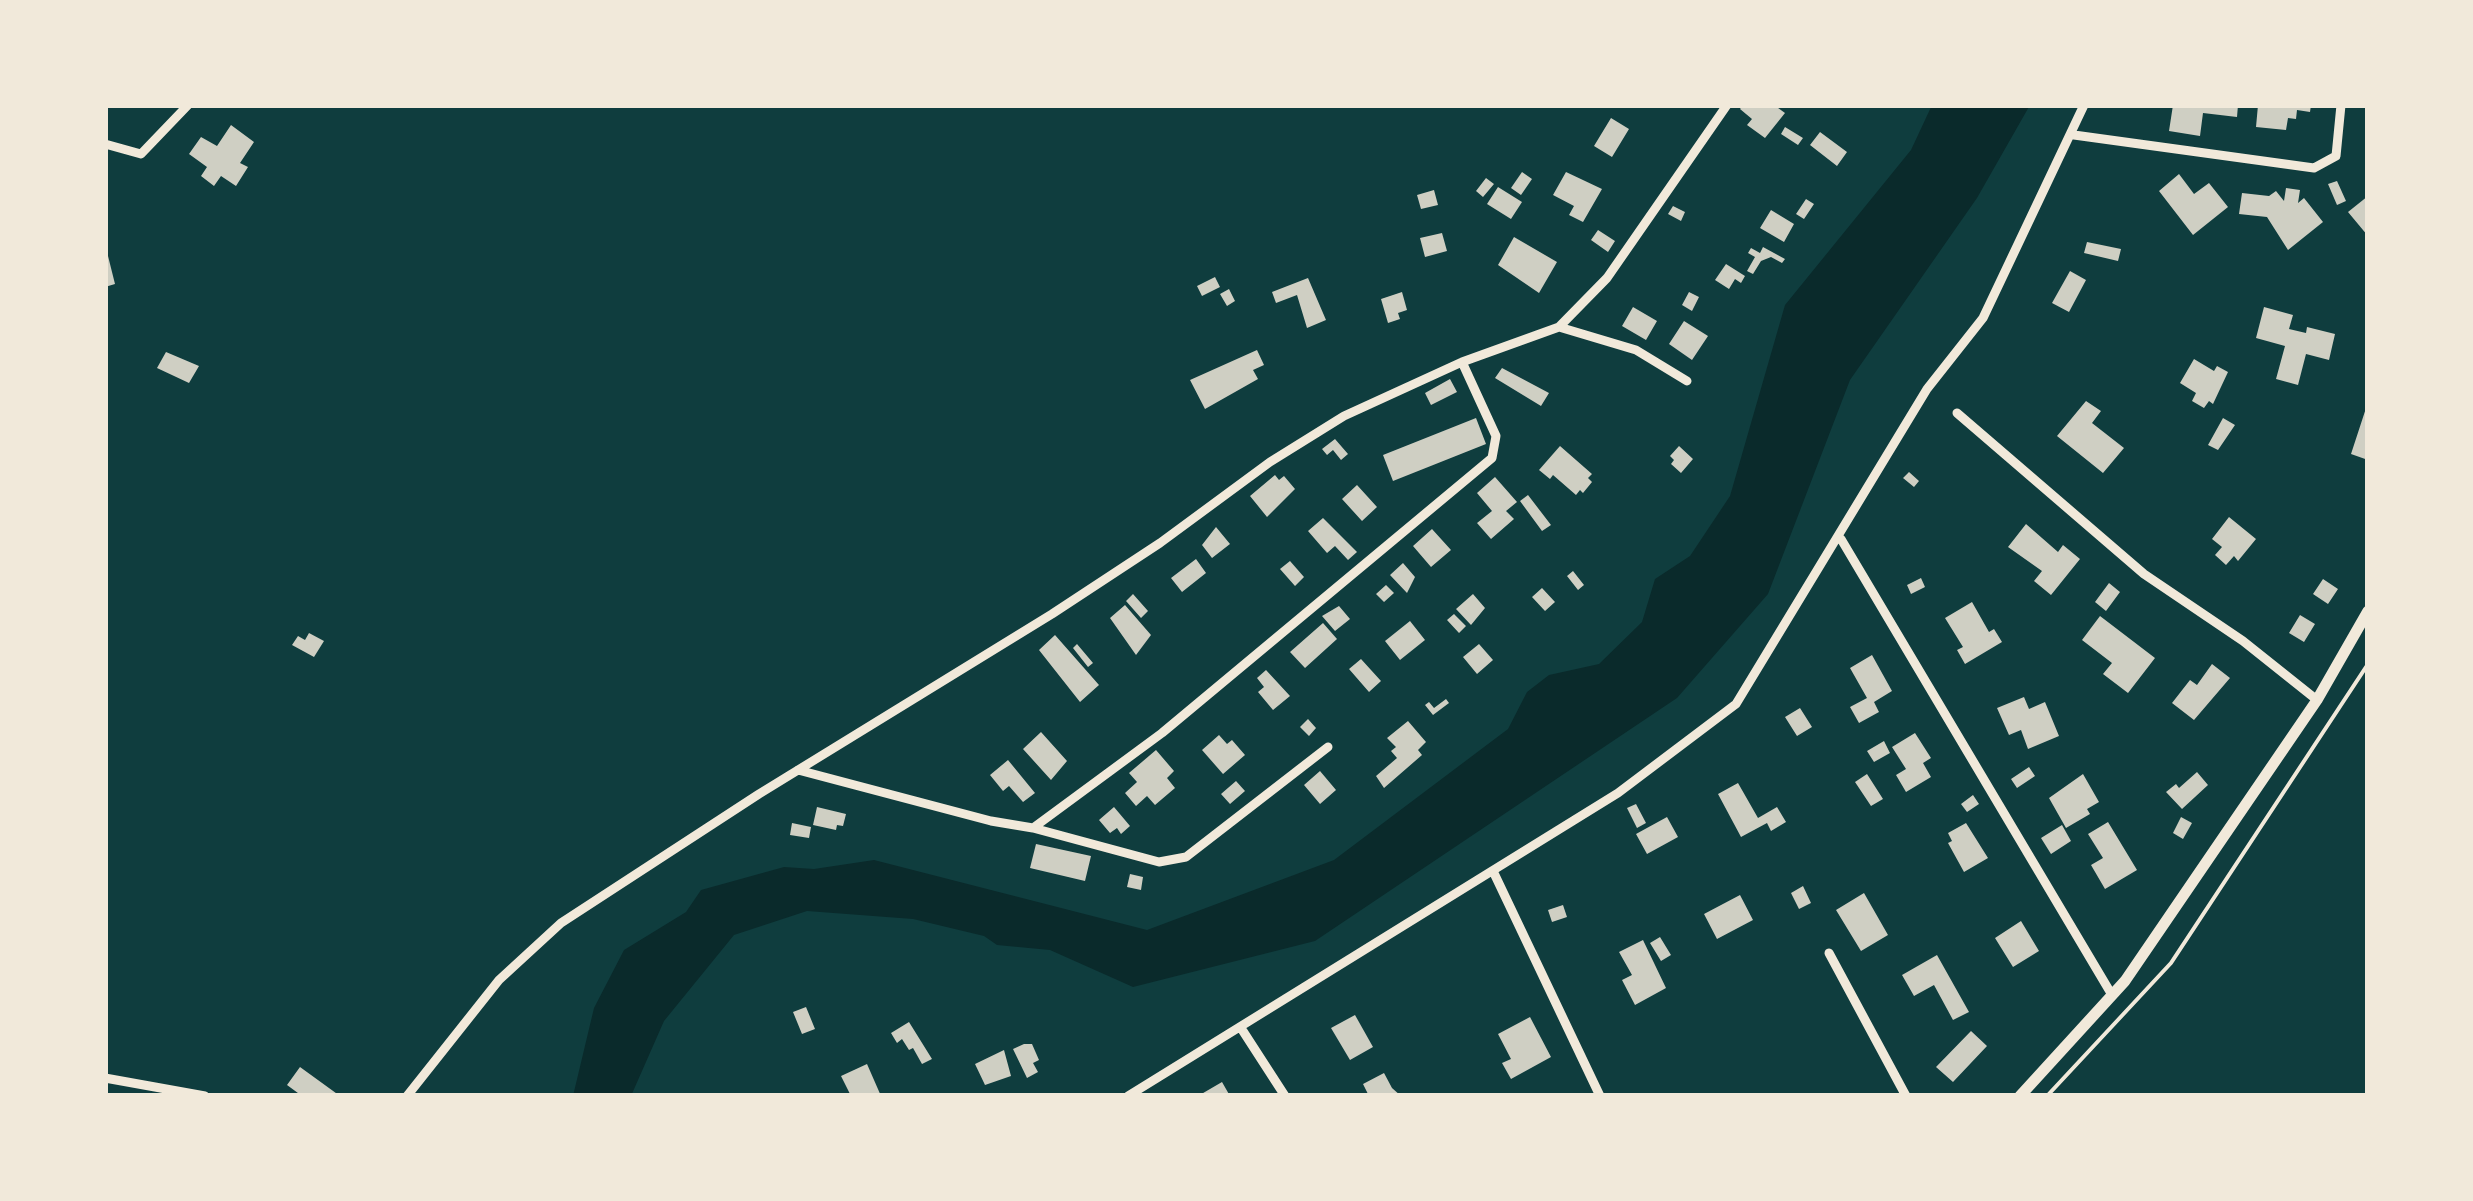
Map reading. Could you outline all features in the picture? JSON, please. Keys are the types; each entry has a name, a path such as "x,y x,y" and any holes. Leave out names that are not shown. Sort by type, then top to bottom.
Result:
{"street":[{"path":"105,144 141,154 188,105"},
{"path":"407,1096 499,980 561,923 798,770 1052,614 1329,426 1462,362 1559,327 1606,278 1727,105"},
{"path":"1128,1096 1618,793 1736,704 1840,539 1927,389 1983,318 2074,136 2084,105"},
{"path":"2074,136 2314,168 2336,156 2341,105"},
{"path":"1559,327 1636,350 1687,381"},
{"path":"1033,828 1162,732 1492,458 1496,436 1462,362"},
{"path":"1957,413 2144,574 2244,641 2317,700"},
{"path":"1840,539 2112,996"},
{"path":"2020,1096 2112,996 2317,700 2368,611"},
{"path":"798,770 1158,862 1186,858 1328,747"},
{"path":"1493,871 1600,1096"},
{"path":"1829,953 1906,1096"},
{"path":"1241,1028 1284,1096"},
{"path":"105,1078 205,1096"}],"path":[{"path":"2047,1096 2171,963 2368,664"}],"water":[{"path":"1932,105 2030,105 1977,198 1850,380 1768,594 1677,698 1315,941 1133,987 1050,950 997,945 984,936 913,919 807,911 734,935 664,1021 631,1096 573,1096 594,1008 624,950 686,912 701,890 784,867 814,869 874,860 1147,930 1334,860 1508,729 1527,692 1549,675 1599,664 1642,622 1655,579 1690,556 1730,496 1785,305 1911,150"}],"building":[{"path":"1743,105 1774,105 1785,113 1765,138 1747,125 1752,119 1740,109"},
{"path":"2173,105 2238,105 2237,117 2203,113 2200,136 2169,131"},
{"path":"2258,105 2311,105 2310,112 2297,110 2296,119 2288,118 2286,130 2256,127"},
{"path":"1611,118 1629,129 1612,157 1594,146"},
{"path":"231,125 254,142 240,163 248,167 236,186 221,176 214,186 201,176 207,167 189,154 201,137 217,146"},
{"path":"1785,127 1803,138 1798,145 1781,134"},
{"path":"1820,132 1847,152 1837,166 1810,145"},
{"path":"1522,172 1532,179 1521,195 1511,188"},
{"path":"1566,172 1602,189 1583,222 1569,215 1574,206 1553,195"},
{"path":"2179,174 2194,194 2209,183 2228,207 2193,235 2159,191"},
{"path":"1486,178 1494,184 1483,197 1476,191"},
{"path":"2337,181 2346,201 2337,205 2328,184"},
{"path":"1498,187 1522,202 1511,219 1487,204"},
{"path":"2286,188 2300,190 2298,203 2304,198 2323,222 2288,250 2267,217 2239,214 2242,193 2269,196 2276,191 2284,201"},
{"path":"1434,190 1438,205 1421,209 1417,195"},
{"path":"2368,196 2368,236 2348,212"},
{"path":"1806,199 1814,204 1804,219 1796,214"},
{"path":"1673,206 1685,212 1681,221 1668,214"},
{"path":"1771,210 1794,224 1784,242 1760,228"},
{"path":"1598,230 1615,241 1608,252 1591,240"},
{"path":"1442,233 1447,251 1425,257 1420,238"},
{"path":"1514,237 1557,262 1539,293 1498,265"},
{"path":"2087,242 2121,249 2118,261 2084,253"},
{"path":"105,244 115,284 105,287"},
{"path":"1763,247 1785,259 1782,263 1771,257 1761,261 1753,274 1747,271 1755,257 1748,253 1751,248 1760,253"},
{"path":"1726,264 1745,276 1741,283 1735,279 1729,289 1715,280"},
{"path":"2070,271 2086,280 2069,312 2052,303"},
{"path":"1215,277 1220,287 1202,296 1197,286"},
{"path":"1308,278 1326,320 1307,328 1297,295 1276,303 1272,292"},
{"path":"1229,289 1235,301 1227,306 1220,294"},
{"path":"1402,292 1407,310 1398,313 1400,319 1388,323 1381,299"},
{"path":"1689,292 1699,297 1692,311 1682,305"},
{"path":"1633,307 1657,321 1646,340 1622,326"},
{"path":"2264,307 2293,315 2289,329 2306,333 2307,327 2335,334 2329,360 2306,354 2298,385 2276,379 2285,346 2256,338"},
{"path":"1684,321 1708,336 1692,360 1669,344"},
{"path":"1257,350 1264,365 1253,370 1258,379 1205,409 1190,380"},
{"path":"166,352 199,366 189,383 157,368"},
{"path":"2194,359 2214,371 2217,366 2228,372 2213,404 2209,401 2204,408 2192,401 2196,393 2180,383"},
{"path":"1502,368 1549,393 1541,406 1495,378"},
{"path":"1450,379 1457,392 1431,405 1425,393"},
{"path":"2086,401 2101,411 2092,423 2124,448 2103,473 2057,436"},
{"path":"2368,402 2368,460 2351,454"},
{"path":"1476,418 1486,444 1393,481 1383,455"},
{"path":"2223,418 2235,425 2218,450 2208,445"},
{"path":"1335,439 1348,454 1341,460 1333,450 1327,455 1322,449"},
{"path":"1560,446 1592,474 1588,478 1592,482 1583,493 1580,490 1576,495 1553,475 1550,479 1539,470"},
{"path":"1679,446 1693,459 1681,473 1671,464 1674,460 1670,456"},
{"path":"1909,472 1919,481 1914,487 1903,478"},
{"path":"1275,475 1279,480 1284,476 1295,489 1267,517 1250,496"},
{"path":"1495,477 1517,502 1506,511 1514,519 1491,539 1477,523 1492,511 1477,493"},
{"path":"1357,485 1377,507 1362,521 1342,499"},
{"path":"1528,495 1551,525 1542,531 1520,501"},
{"path":"2229,517 2256,539 2238,561 2234,556 2226,565 2215,555 2222,547 2212,539"},
{"path":"1323,518 1357,552 1348,560 1335,546 1327,553 1308,531"},
{"path":"2026,524 2058,552 2063,545 2080,559 2051,595 2034,581 2042,571 2008,547"},
{"path":"1216,527 1230,544 1212,558 1202,545"},
{"path":"1432,529 1451,550 1431,567 1413,546"},
{"path":"1196,559 1206,573 1182,592 1171,578"},
{"path":"1290,561 1304,577 1295,586 1280,569"},
{"path":"1403,563 1415,577 1407,593 1390,575"},
{"path":"1573,571 1584,585 1578,590 1567,576"},
{"path":"1921,578 1925,587 1911,594 1907,585"},
{"path":"2323,579 2338,589 2328,604 2313,594"},
{"path":"2109,583 2120,592 2106,611 2095,602"},
{"path":"1386,585 1394,593 1384,602 1376,594"},
{"path":"1542,588 1555,602 1545,611 1532,597"},
{"path":"1133,594 1148,611 1141,618 1126,601"},
{"path":"1473,594 1485,608 1471,625 1456,609"},
{"path":"1972,602 1989,632 1994,629 2002,642 1965,664 1957,650 1963,647 1945,618"},
{"path":"1125,605 1151,635 1136,655 1110,618"},
{"path":"1339,606 1350,619 1335,631 1322,616"},
{"path":"1454,614 1466,626 1459,633 1447,620"},
{"path":"2300,615 2315,624 2304,642 2289,633"},
{"path":"2100,616 2155,658 2128,693 2103,674 2112,663 2082,640"},
{"path":"1410,621 1425,640 1400,660 1385,641"},
{"path":"1323,623 1337,639 1305,668 1290,652"},
{"path":"309,633 324,641 314,657 292,645 298,636 305,640"},
{"path":"1055,635 1099,685 1080,702 1039,650"},
{"path":"1077,644 1093,663 1088,667 1073,648"},
{"path":"1479,644 1493,660 1477,674 1463,657"},
{"path":"1872,655 1892,691 1874,702 1879,712 1859,723 1850,707 1867,698 1850,668"},
{"path":"1361,659 1381,681 1369,692 1349,669"},
{"path":"2212,664 2230,678 2194,720 2172,703 2190,680 2197,685"},
{"path":"1266,670 1290,696 1273,710 1258,692 1264,687 1257,678"},
{"path":"2024,697 2029,709 2045,702 2059,736 2028,749 2021,730 2009,735 1997,708"},
{"path":"1446,699 1449,703 1433,715 1425,705 1429,702 1434,708"},
{"path":"1800,708 1812,727 1797,736 1785,717"},
{"path":"1308,719 1316,728 1309,736 1300,727"},
{"path":"1408,721 1426,742 1418,750 1422,755 1384,788 1376,776 1397,758 1391,751 1396,747 1387,738"},
{"path":"1041,732 1067,761 1051,780 1023,749"},
{"path":"1915,733 1931,758 1923,763 1931,777 1906,792 1896,775 1906,769 1892,747"},
{"path":"1219,735 1227,744 1232,740 1245,755 1223,774 1202,750"},
{"path":"1884,741 1890,753 1874,762 1867,751"},
{"path":"1156,750 1174,771 1167,778 1175,788 1155,805 1147,796 1136,806 1125,793 1137,782 1129,773"},
{"path":"1008,760 1035,793 1023,802 1009,786 1003,791 990,775"},
{"path":"2029,767 2035,776 2017,788 2011,779"},
{"path":"1320,771 1336,790 1320,804 1304,785"},
{"path":"2197,772 2208,785 2182,809 2166,792 2176,784 2179,788"},
{"path":"1867,774 1883,799 1871,806 1855,782"},
{"path":"2083,774 2099,802 2087,809 2090,814 2066,828 2049,798"},
{"path":"1236,781 1245,791 1230,804 1221,794"},
{"path":"1738,783 1758,818 1777,807 1786,822 1771,831 1767,823 1741,837 1718,794"},
{"path":"1973,795 1979,804 1967,812 1961,804"},
{"path":"1636,804 1646,823 1637,828 1627,808"},
{"path":"817,807 846,814 843,826 837,825 836,830 813,825"},
{"path":"1114,807 1130,826 1121,834 1117,828 1110,833 1099,820"},
{"path":"1667,817 1678,837 1647,854 1636,834"},
{"path":"2181,817 2192,823 2183,839 2173,833"},
{"path":"2108,822 2137,870 2105,889 2091,865 2103,858 2088,834"},
{"path":"792,823 811,827 809,838 790,835"},
{"path":"1966,823 1988,858 1964,872 1948,843 1952,841 1948,833"},
{"path":"2062,825 2071,841 2051,854 2041,838"},
{"path":"1036,844 1091,856 1085,881 1030,868"},
{"path":"1130,874 1143,877 1141,890 1127,887"},
{"path":"1803,886 1811,903 1799,909 1791,893"},
{"path":"1864,893 1888,935 1861,951 1836,910"},
{"path":"1740,895 1753,920 1717,939 1704,914"},
{"path":"1563,905 1567,917 1552,922 1548,910"},
{"path":"2021,921 2039,951 2013,967 1995,938"},
{"path":"1660,937 1671,955 1661,961 1650,943"},
{"path":"1643,940 1666,988 1635,1005 1622,980 1632,975 1619,952"},
{"path":"1937,955 1969,1012 1953,1020 1934,985 1914,996 1902,975"},
{"path":"806,1007 815,1029 802,1034 793,1012"},
{"path":"1355,1015 1373,1047 1350,1060 1331,1028"},
{"path":"1530,1017 1551,1057 1511,1079 1502,1063 1511,1059 1498,1034"},
{"path":"909,1022 932,1059 922,1064 913,1048 909,1050 902,1039 897,1043 891,1033"},
{"path":"1971,1031 1987,1046 1953,1082 1936,1067"},
{"path":"1032,1044 1039,1060 1033,1063 1038,1072 1027,1078 1013,1049"},
{"path":"1004,1050 1011,1076 985,1085 975,1064"},
{"path":"867,1064 881,1096 851,1096 841,1076"},
{"path":"300,1067 340,1096 302,1096 287,1085"},
{"path":"1384,1073 1401,1096 1369,1096 1363,1084"},
{"path":"1222,1082 1230,1096 1198,1096"}]}
